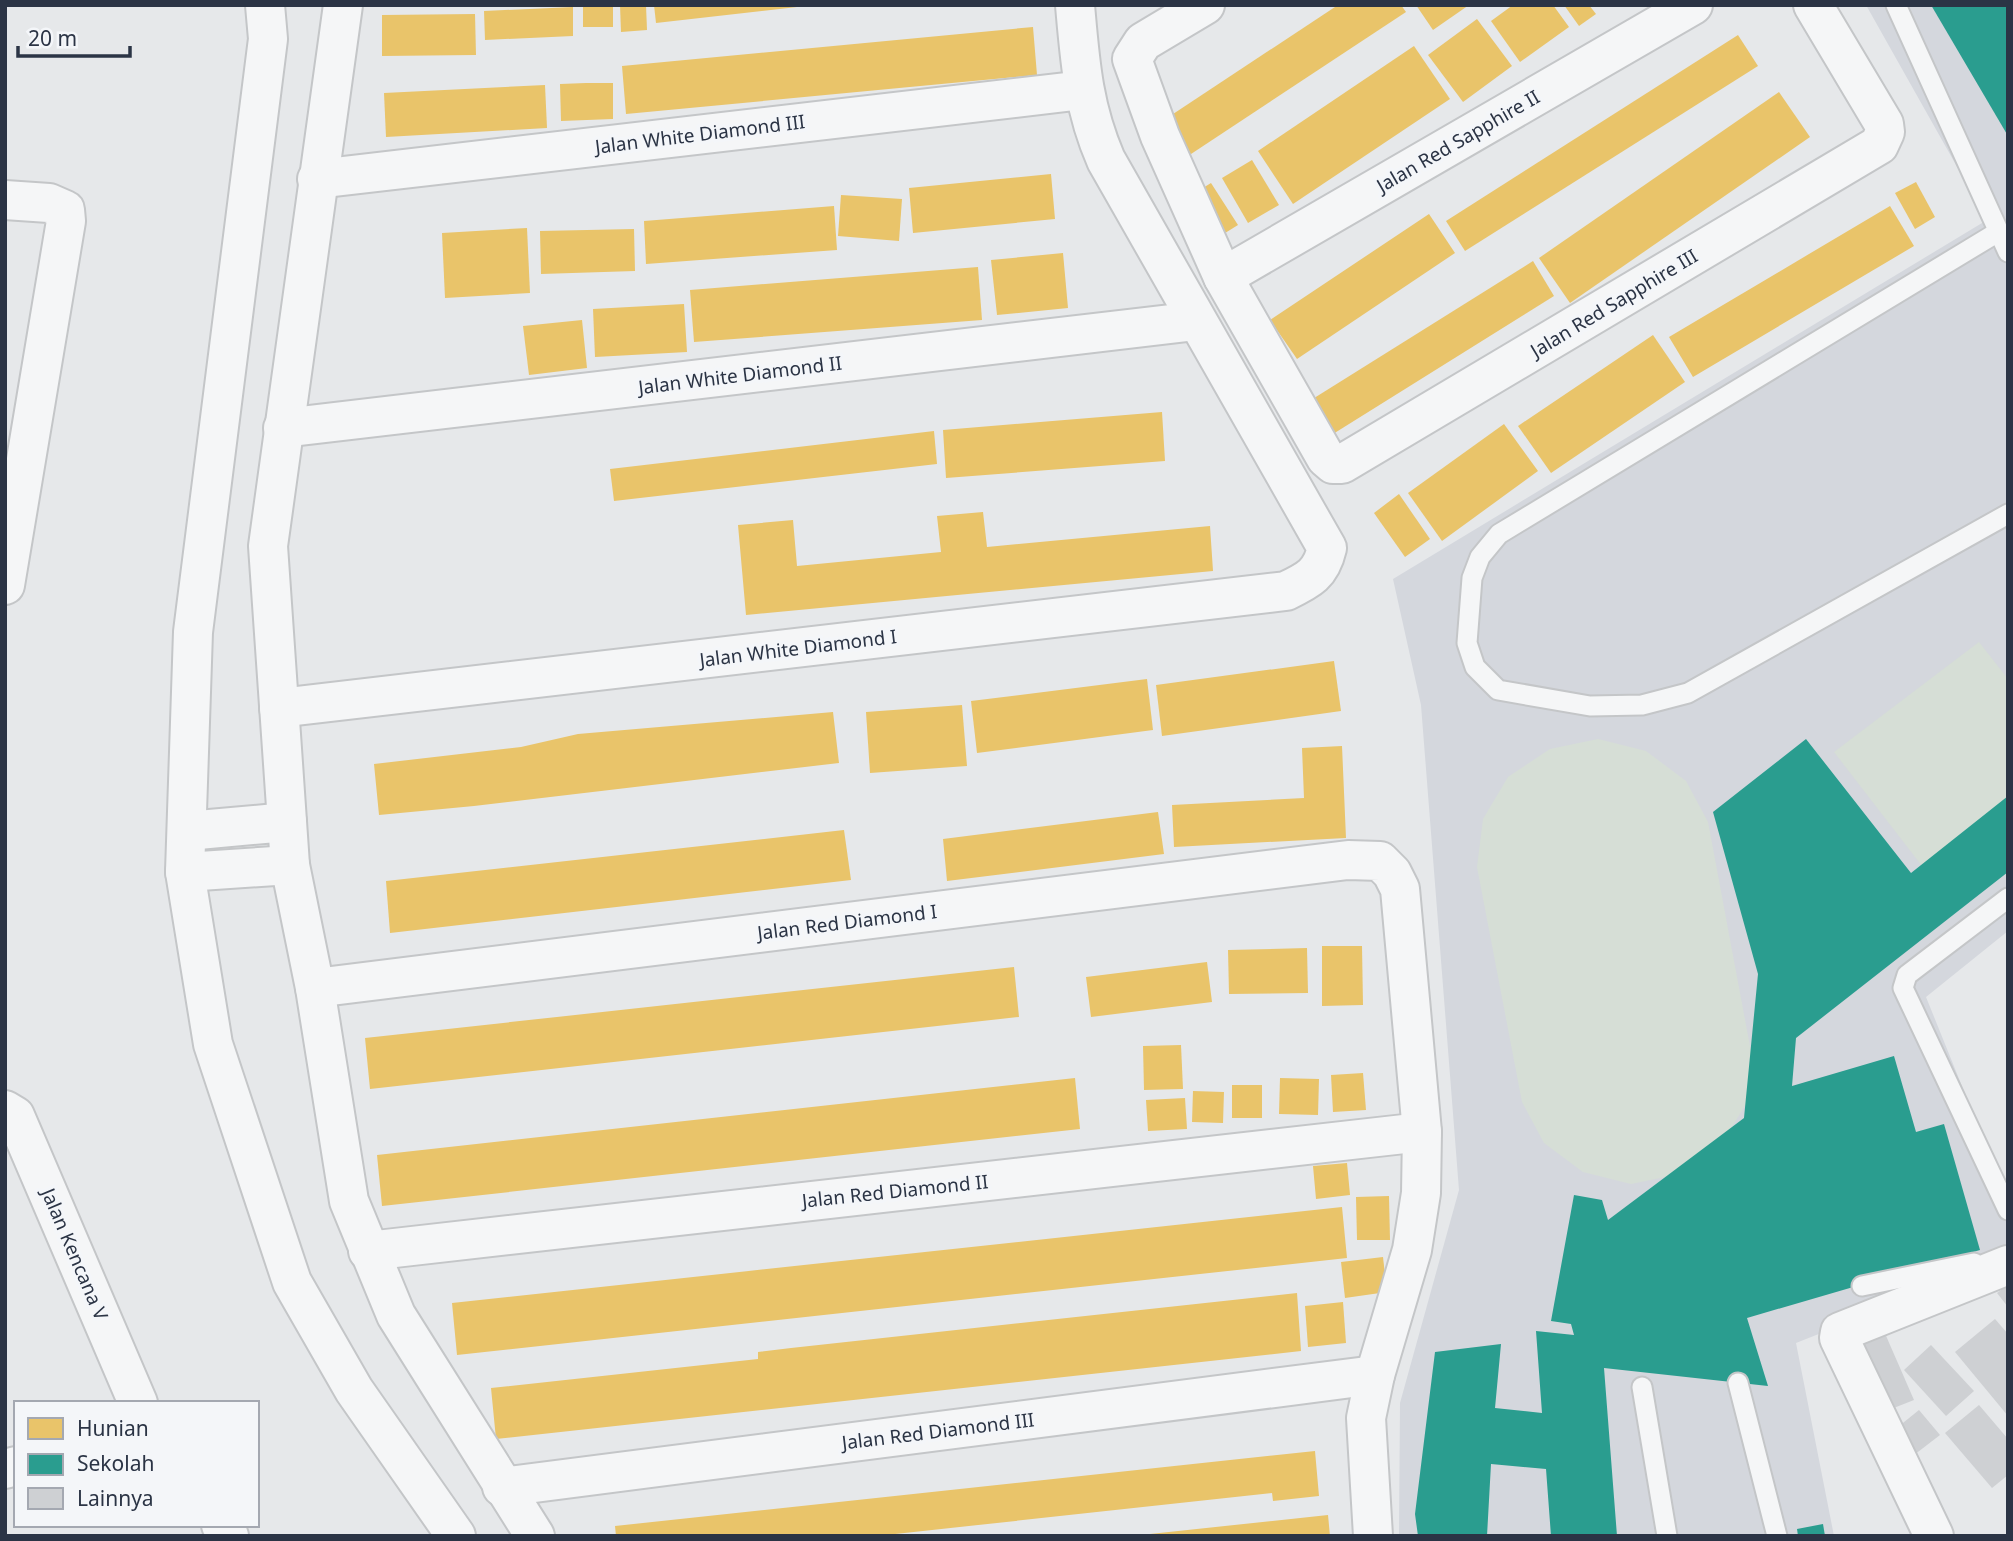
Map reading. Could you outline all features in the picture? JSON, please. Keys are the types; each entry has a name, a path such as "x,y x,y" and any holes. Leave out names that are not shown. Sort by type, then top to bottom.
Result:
{"street":[{"path":"265,5 268,39 193,632 185,872 213,1044 292,1282 354,1390 456,1536"},
{"path":"343,5 268,546 290,865 315,988 349,1201 396,1315 502,1487 536,1536"},
{"path":"1075,5 1083,90 1090,124 1106,160 1196,321"},
{"path":"1205,5 1143,42 1132,59 1160,136 1223,277"},
{"name":"Jalan Red Sapphire II","path":"1223,277 1693,5"},
{"name":"Jalan Red Sapphire III","path":"1223,277 1326,458 1333,464 1342,464 1879,145 1883,139 1884,124 1813,5"},
{"name":"Jalan White Diamond III","path":"317,179 1083,90"},
{"path":"5,200 49,203 65,210 66,221 17,436 5,585"},
{"name":"Jalan White Diamond II","path":"283,428 1196,321"},
{"name":"Jalan White Diamond I","path":"279,708 1286,591 1314,577 1323,565 1327,548 1196,321"},
{"path":"187,831 287,822"},
{"name":"Jalan Red Diamond I","path":"315,988 1348,860 1380,861 1399,889 1422,1132"},
{"path":"185,872 290,865"},
{"name":"Jalan Kencana V","path":"5,1110 15,1116 137,1401"},
{"path":"1373,1536 1366,1418 1374,1375 1412,1250 1421,1193 1422,1132"},
{"name":"Jalan Red Diamond II","path":"368,1251 1422,1132"},
{"path":"1934,1536 1839,1338 1840,1332 2008,1265"},
{"name":"Jalan Red Diamond III","path":"502,1487 1374,1375"}],"lane":[{"path":"1896,5 2008,252"},
{"path":"1998,232 1499,534 1480,556 1472,578 1467,643 1475,667 1498,690 1590,706 1642,705 1688,693 2008,514"},
{"path":"2008,898 1907,975 1903,988 2008,1210"},
{"path":"1862,1286 2008,1255"},
{"path":"1738,1382 1777,1536"},
{"path":"1642,1387 1667,1536"}],"shaded area":[{"path":"1866,5 2008,5 2008,931 1926,997 2008,1200 2008,1259 1796,1343 1834,1536 1399,1536 1400,1403 1459,1190 1421,705 1393,579 1987,220"},
{"path":"1979,642 2008,679 2008,821 1932,879 1834,752"},
{"path":"1598,739 1646,751 1686,781 1708,822 1752,1057 1746,1104 1720,1146 1680,1174 1631,1184 1583,1172 1544,1143 1522,1102 1477,867 1483,819 1508,777 1550,749"}],"building: Hunian":[{"path":"583,5 613,5 613,27 583,27"},
{"path":"620,5 646,5 647,30 621,32"},
{"path":"654,5 797,5 797,7 656,23"},
{"path":"1338,5 1401,5 1406,12 1188,156 1164,120"},
{"path":"1416,5 1469,5 1433,30"},
{"path":"1513,5 1553,5 1569,27 1520,62 1491,21"},
{"path":"1564,5 1589,5 1596,14 1579,26"},
{"path":"573,7 573,36 485,40 484,11"},
{"path":"475,14 476,55 382,56 382,15"},
{"path":"1477,19 1512,66 1463,102 1428,55"},
{"path":"1033,27 1037,75 626,114 622,66"},
{"path":"1738,35 1758,66 1465,251 1446,221"},
{"path":"1414,46 1450,99 1293,204 1258,151"},
{"path":"613,83 613,119 561,121 560,84"},
{"path":"545,85 547,128 386,137 384,93"},
{"path":"1779,92 1810,137 1570,303 1539,258"},
{"path":"1252,160 1279,205 1248,223 1222,178"},
{"path":"1051,174 1055,219 913,233 909,188"},
{"path":"1916,182 1935,217 1915,229 1895,193"},
{"path":"1211,183 1238,225 1217,238 1190,196"},
{"path":"841,195 902,199 899,241 838,236"},
{"path":"834,206 837,250 646,264 644,221"},
{"path":"1890,206 1914,246 1693,377 1669,337"},
{"path":"1429,214 1455,253 1297,359 1270,320"},
{"path":"527,228 530,293 445,298 442,233"},
{"path":"634,229 635,271 541,274 540,231"},
{"path":"1063,253 1068,308 997,315 991,260"},
{"path":"1533,261 1554,296 1333,434 1311,400"},
{"path":"978,267 982,320 694,342 690,290"},
{"path":"684,304 687,352 595,357 593,309"},
{"path":"582,320 587,368 529,375 523,326"},
{"path":"1653,335 1685,382 1551,473 1518,426"},
{"path":"1162,412 1165,461 946,478 943,430"},
{"path":"1504,424 1538,471 1442,541 1408,493"},
{"path":"934,431 937,464 614,501 610,469"},
{"path":"1399,494 1430,539 1405,557 1374,513"},
{"path":"983,512 987,547 1210,526 1213,571 746,615 738,525 793,520 797,566 941,552 937,516"},
{"path":"1334,661 1341,711 1162,736 1156,685"},
{"path":"1147,679 1153,730 977,753 971,701"},
{"path":"962,705 967,766 870,773 866,712"},
{"path":"833,712 839,763 379,815 374,764 521,747 578,734"},
{"path":"1342,746 1346,838 1174,847 1172,805 1304,798 1302,748"},
{"path":"1158,812 1164,854 947,881 943,839"},
{"path":"844,830 851,880 390,933 386,881"},
{"path":"1322,946 1362,946 1363,1005 1322,1006"},
{"path":"1307,948 1308,993 1229,994 1228,950"},
{"path":"1207,962 1212,1002 1091,1017 1086,977"},
{"path":"1014,967 1019,1017 370,1089 365,1038"},
{"path":"1181,1045 1183,1089 1144,1090 1143,1046"},
{"path":"1363,1073 1366,1110 1333,1112 1331,1075"},
{"path":"1075,1078 1080,1129 382,1206 377,1155"},
{"path":"1280,1078 1319,1079 1318,1115 1279,1114"},
{"path":"1232,1085 1262,1085 1262,1118 1232,1118"},
{"path":"1193,1091 1224,1092 1223,1123 1192,1122"},
{"path":"1185,1098 1187,1129 1148,1131 1146,1100"},
{"path":"1347,1163 1350,1195 1316,1199 1313,1166"},
{"path":"1389,1196 1390,1240 1357,1240 1356,1197"},
{"path":"1342,1207 1347,1258 457,1355 452,1303"},
{"path":"1383,1257 1387,1292 1345,1298 1341,1262"},
{"path":"1297,1293 1301,1351 496,1439 491,1388 758,1359 758,1352 791,1348"},
{"path":"1343,1302 1346,1343 1308,1347 1305,1306"},
{"path":"1315,1451 1319,1496 1273,1501 1272,1493 877,1536 616,1536 615,1526"},
{"path":"1328,1515 1330,1536 1150,1536 1150,1534"}],"building: Sekolah":[{"path":"1931,5 2008,5 2008,136"},
{"path":"1806,739 1911,873 2008,796 2008,872 1796,1038 1792,1086 1894,1056 1916,1132 1944,1124 1980,1250 1747,1318 1768,1386 1604,1368 1617,1536 1551,1536 1546,1469 1491,1464 1487,1536 1418,1536 1415,1514 1435,1352 1501,1344 1495,1408 1542,1413 1536,1331 1574,1335 1571,1324 1551,1321 1574,1195 1602,1200 1608,1220 1744,1118 1758,974 1713,812"},
{"path":"1823,1524 1825,1536 1798,1536 1797,1529"}],"building: Lainnya":[{"path":"2008,1285 2008,1307 1997,1293"},
{"path":"1995,1319 2008,1334 2008,1416 1955,1352"},
{"path":"1880,1322 1914,1400 1881,1413 1847,1336"},
{"path":"1931,1345 1974,1391 1946,1416 1904,1370"},
{"path":"1979,1405 2008,1439 2008,1475 1992,1488 1945,1433"},
{"path":"1919,1410 1940,1435 1914,1455 1893,1431"}]}
